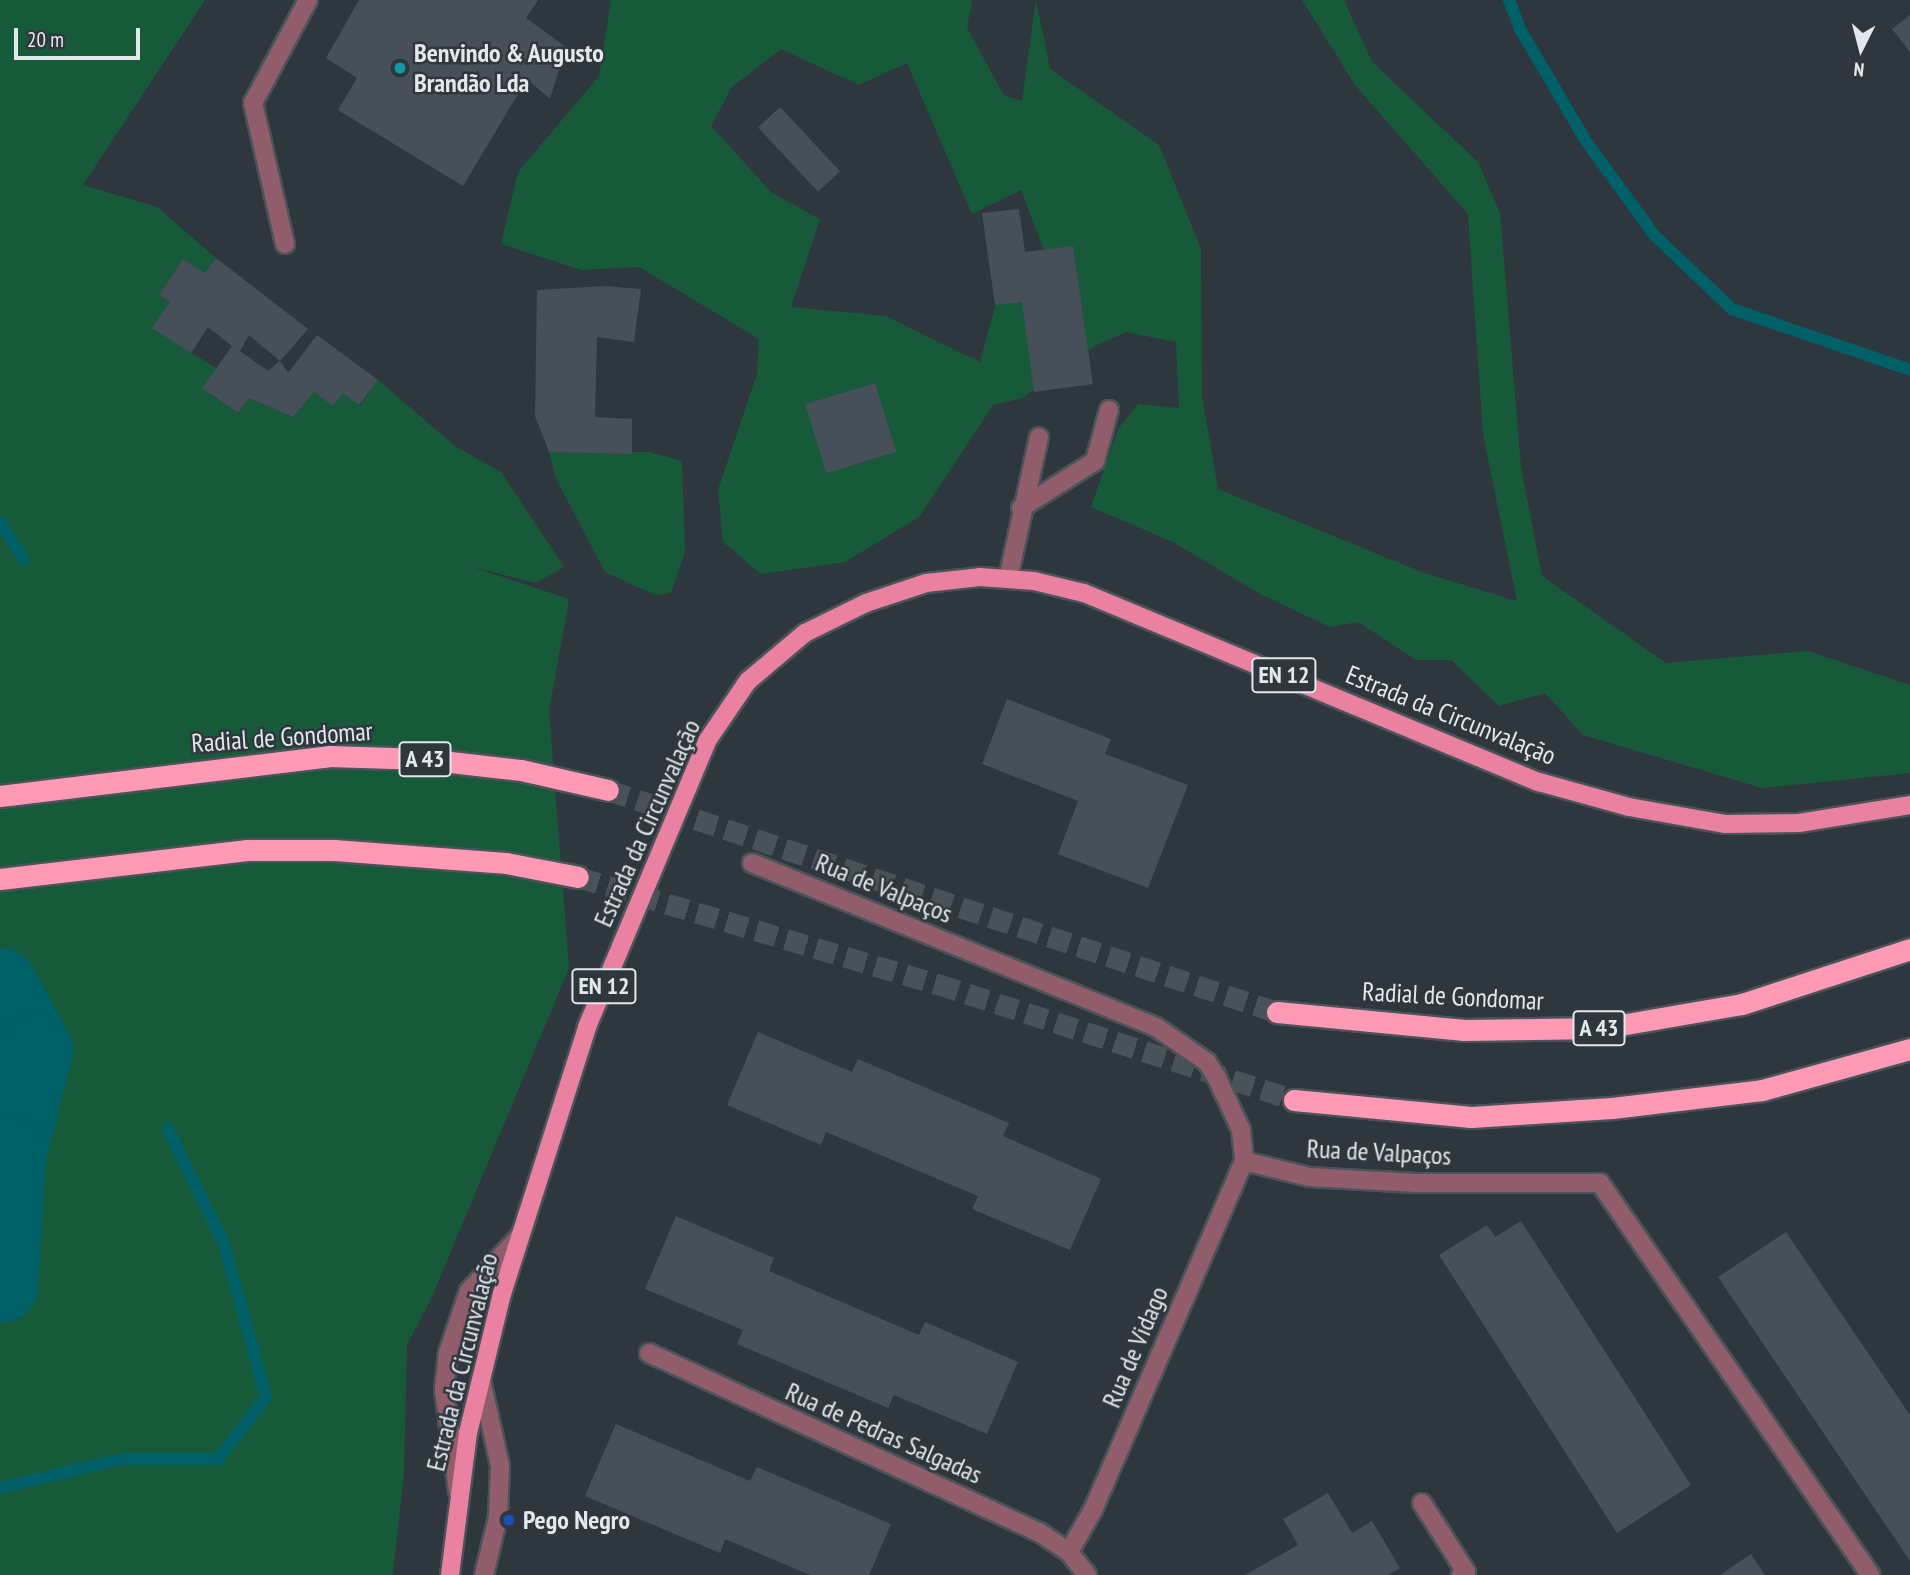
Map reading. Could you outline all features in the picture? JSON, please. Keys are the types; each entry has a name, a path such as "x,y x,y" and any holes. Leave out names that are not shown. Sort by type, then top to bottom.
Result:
{"highway":[{"name":"Radial de Gondomar","path":"0,796 329,756 424,759 521,770 608,790"},
{"path":"0,879 247,850 424,854 506,863 578,877"},
{"name":"Radial de Gondomar","path":"1277,1012 1464,1030 1603,1028 1742,1004 1910,949"},
{"path":"1294,1100 1471,1117 1612,1108 1762,1090 1910,1049"}],"main road":[{"name":"Estrada da Circunvalação","path":"450,1575 458,1491 481,1380 519,1237 587,1027 707,741 748,681 805,633 866,603 926,583 979,577 1008,579 1084,593 1539,782 1629,807 1725,824 1799,823 1910,805"}],"street":[{"path":"285,244 253,103 308,0"},
{"path":"1021,508 1095,461 1109,410"},
{"path":"1008,579 1021,508 1039,437"},
{"name":"Rua de Valpaços","path":"751,863 1156,1027 1207,1062 1241,1130 1244,1161 1322,1178 1416,1183 1601,1183 1870,1575"},
{"name":"Rua de Vidago","path":"1069,1552 1093,1510 1244,1161"},
{"path":"458,1491 444,1391 447,1353 469,1291 519,1237"},
{"name":"Rua de Pedras Salgadas","path":"649,1353 1008,1516 1069,1552 1087,1575"},
{"path":"481,1380 500,1466 498,1517 484,1575"},
{"path":"1422,1503 1465,1572 1461,1575"}],"green space":[{"path":"0,0 205,0 83,185 157,207 216,258 205,273 183,259 159,295 170,302 153,328 217,369 203,389 238,413 249,398 293,417 314,392 333,406 343,393 360,405 378,380 455,446 501,472 564,567 536,583 469,566 569,599 549,711 569,968 432,1297 407,1345 404,1473 393,1575 0,1575"},
{"path":"611,0 972,0 967,28 1004,95 1022,101 1036,0 1050,69 1159,145 1201,249 1202,396 1218,489 1424,573 1517,601 1483,435 1468,214 1355,85 1302,0 1344,0 1372,62 1478,162 1500,213 1521,467 1542,576 1666,663 1808,651 1910,685 1910,773 1762,788 1583,735 1545,693 1499,706 1451,660 1416,660 1358,622 1330,627 1262,595 1173,542 1091,507 1118,429 1138,404 1179,408 1176,342 1126,332 1095,346 1022,398 993,405 919,517 845,562 761,574 723,542 718,490 757,374 759,339 639,267 581,270 501,244 518,172 599,76","holes":["781,49 859,85 907,63 972,214 1021,190 1050,266 1000,288 980,362 886,316 791,307 820,219 772,193 711,126 732,87"]},
{"path":"549,452 649,452 682,461 685,552 671,593 655,595 605,572 556,479"}],"building":[{"path":"359,0 538,0 526,18 566,47 550,99 527,79 463,186 338,110 357,78 326,58"},
{"path":"1910,15 1910,52 1892,29"},
{"path":"780,107 840,171 818,192 758,127"},
{"path":"1019,209 1025,252 1073,246 1093,384 1034,392 1022,302 995,305 982,213"},
{"path":"216,258 308,329 280,361 288,373 317,335 378,380 359,405 343,393 333,406 314,392 293,417 249,398 238,413 202,388 232,346 208,327 191,353 152,328 170,302 159,295 183,259 205,273","holes":["249,335 280,361 268,371 240,351"]},
{"path":"605,286 641,289 634,342 597,337 595,417 632,419 632,454 549,452 535,416 537,290"},
{"path":"875,383 896,452 826,473 805,404"},
{"path":"1007,699 1111,739 1105,754 1188,785 1148,888 1058,854 1078,801 982,764"},
{"path":"758,1032 852,1072 858,1059 1009,1123 1003,1136 1101,1179 1070,1250 972,1209 978,1196 826,1132 821,1145 727,1105"},
{"path":"676,1216 774,1258 769,1271 919,1335 925,1322 1018,1362 987,1434 894,1395 888,1408 737,1344 743,1330 645,1289"},
{"path":"1521,1221 1691,1485 1617,1533 1439,1255 1487,1225 1495,1237"},
{"path":"1786,1232 1910,1415 1910,1561 1718,1277"},
{"path":"616,1424 750,1481 757,1467 891,1524 869,1575 810,1575 725,1539 720,1553 585,1496"},
{"path":"1328,1493 1352,1533 1372,1521 1400,1568 1388,1575 1245,1575 1298,1545 1283,1519"},
{"path":"1751,1554 1765,1575 1720,1575"}],"waterway":[{"path":"1509,0 1520,29 1586,141 1654,235 1732,309 1910,370"},
{"path":"0,522 24,560"},
{"path":"0,985 35,1050 8,1155 0,1285"},
{"path":"0,1488 121,1459 218,1459 266,1397 224,1244 168,1129"}],"tunnel":[{"path":"608,790 1277,1012"},
{"path":"578,877 938,984 1294,1100"}],"place":[{"name":"Benvindo & Augusto Brandão Lda","path":"400,68"},
{"name":"Pego Negro","path":"509,1520"}]}
